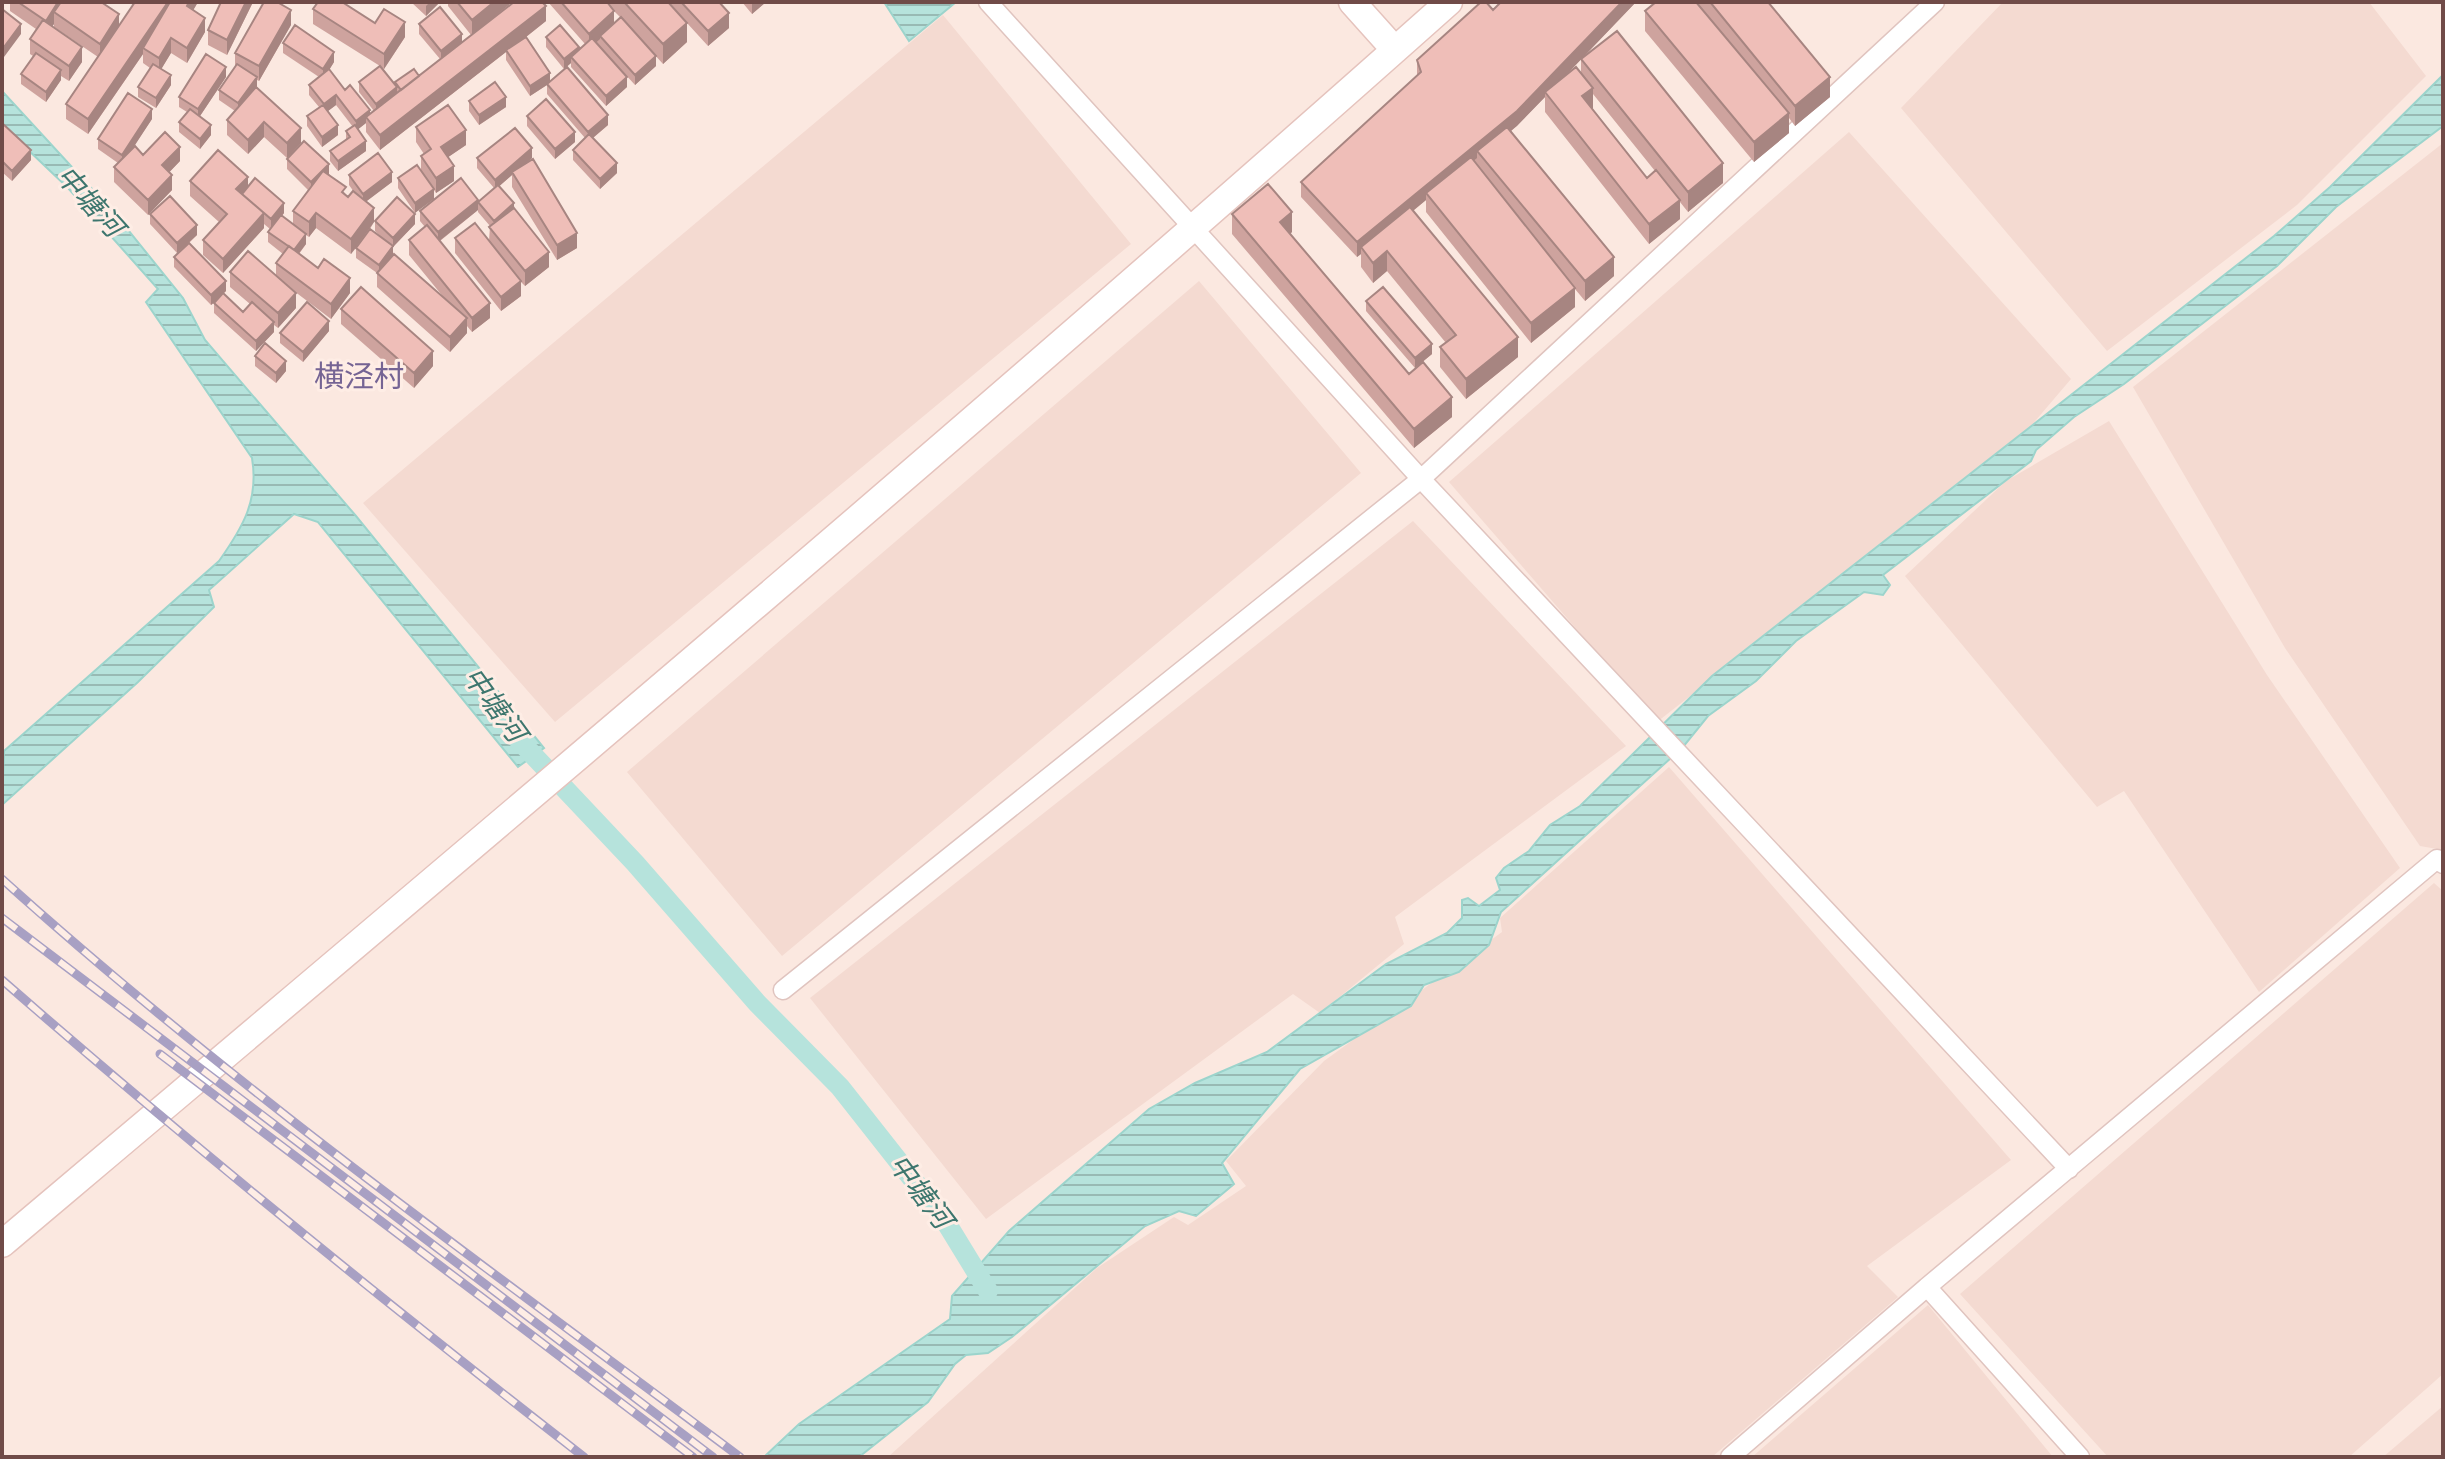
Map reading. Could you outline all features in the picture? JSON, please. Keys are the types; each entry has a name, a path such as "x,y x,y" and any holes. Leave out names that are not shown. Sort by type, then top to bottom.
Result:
{"main road":[{"path":"1352,2 1395,50"},
{"path":"2,1244 582,754 1192,230 1449,2"}],"street":[{"path":"988,2 1421,479 2069,1169"},
{"path":"783,990 1421,479 1935,2"},
{"path":"1730,1457 1927,1287 2437,859 2443,864"},
{"path":"1927,1287 2080,1457"}],"shaded area":[{"path":"2003,2 2369,2 2426,76 2297,205 2107,351 1901,108"},
{"path":"943,15 1131,244 555,722 363,503"},
{"path":"1849,132 2071,379 2025,433 1657,722 1449,482"},
{"path":"2443,143 2443,850 2420,846 2285,648 2133,387"},
{"path":"1199,281 1361,473 782,956 627,772"},
{"path":"2109,421 2267,675 2400,868 2259,992 2124,791 2097,807 1905,576 2006,481"},
{"path":"1413,521 1626,746 1395,917 1404,944 1320,1013 1293,994 986,1219 810,998"},
{"path":"1669,767 2011,1160 1867,1266 1898,1297 1712,1457 888,1457 1097,1268 1174,1217 1188,1225 1246,1186 1226,1161 1324,1061 1502,932 1500,918"},
{"path":"2434,883 2443,891 2443,1374 2349,1457 2108,1457 1960,1294"},
{"path":"1928,1305 2053,1457 1752,1457"},
{"path":"2443,1406 2443,1457 2383,1457"}],"water":[{"path":"884,2 956,2 909,41"},
{"path":"2443,75 2443,126 2336,207 2277,266 2124,384 2074,417 2036,450 2031,461 1883,575 1890,585 1883,595 1864,592 1796,641 1756,681 1708,716 1683,747 1501,912 1489,945 1459,972 1424,985 1411,1006 1300,1069 1222,1163 1234,1184 1196,1216 1179,1211 1145,1226 1012,1337 988,1353 966,1355 955,1364 928,1402 859,1457 764,1457 799,1424 950,1319 952,1296 1009,1231 1149,1109 1195,1083 1267,1052 1386,964 1447,933 1462,918 1462,900 1468,898 1479,906 1500,890 1496,878 1504,868 1529,851 1550,825 1580,806 1712,676 2274,236 2330,187"},
{"path":"2,91 116,215 183,298 205,340 356,516 544,748 518,767 318,522 294,514 209,590 214,607 138,682 2,805 4,751 219,561 247,512 254,473 252,458 146,302 158,289 68,188 2,125"}],"building":[{"path":"18,2 58,2 46,21"},
{"path":"61,2 101,2 119,14 100,44 54,12"},
{"path":"135,2 168,2 88,119 66,104"},
{"path":"170,2 189,2 187,6 205,18 187,48 171,38 159,58 143,48"},
{"path":"221,2 246,2 227,40 208,30"},
{"path":"264,2 277,2 291,10 259,66 235,53"},
{"path":"318,2 342,2 375,23 384,9 405,22 384,54 313,9"},
{"path":"457,2 494,2 472,20"},
{"path":"514,2 542,2 546,6 380,135 366,117"},
{"path":"561,2 607,2 614,11 589,34"},
{"path":"624,2 668,2 687,23 663,44"},
{"path":"681,2 719,2 729,13 708,31"},
{"path":"1481,2 1486,2 1493,10 1501,2 1622,2 1517,111 1357,242 1301,182 1421,72 1417,60"},
{"path":"1656,2 1696,2 1789,113 1754,142 1645,11"},
{"path":"1710,2 1768,2 1830,77 1795,106"},
{"path":"440,7 462,34 441,51 419,24"},
{"path":"2,9 21,24 4,47 2,46"},
{"path":"621,17 656,56 635,75 600,36"},
{"path":"43,20 82,47 69,66 30,39"},
{"path":"295,25 334,52 323,69 283,43"},
{"path":"560,25 579,47 564,59 546,37"},
{"path":"1617,31 1723,163 1688,192 1581,59"},
{"path":"526,37 550,73 530,86 506,50"},
{"path":"592,38 627,77 606,96 571,57"},
{"path":"36,53 61,70 46,92 21,74"},
{"path":"206,54 226,67 198,109 179,97"},
{"path":"153,64 171,75 156,98 138,87"},
{"path":"237,64 257,77 238,103 219,90"},
{"path":"380,66 397,87 376,104 359,82"},
{"path":"567,67 608,115 588,132 547,84"},
{"path":"1576,67 1593,88 1582,96 1647,178 1656,170 1680,200 1649,224 1545,92"},
{"path":"329,69 345,90 350,85 370,110 356,121 336,95 324,104 309,85"},
{"path":"414,69 419,76 401,90 395,82"},
{"path":"495,82 506,97 479,115 469,101"},
{"path":"256,87 301,128 287,143 264,122 248,140 227,120"},
{"path":"128,93 152,109 122,155 98,139"},
{"path":"546,99 575,132 555,149 527,116"},
{"path":"323,105 338,125 322,137 307,116"},
{"path":"448,105 466,130 441,147 454,166 436,178 421,156 431,149 416,127"},
{"path":"190,109 211,125 200,139 179,122"},
{"path":"2,123 31,150 12,171 2,161"},
{"path":"355,125 366,141 338,161 330,151 350,137 346,131"},
{"path":"1507,127 1614,257 1585,281 1477,151"},
{"path":"515,128 532,148 495,180 477,158"},
{"path":"165,132 180,147 162,165 172,175 148,200 114,167 135,146 143,155"},
{"path":"589,134 617,163 600,179 573,150"},
{"path":"304,141 329,164 311,182 287,159"},
{"path":"218,150 248,177 236,189 264,213 223,259 203,240 227,214 190,181"},
{"path":"378,153 392,172 363,194 349,175"},
{"path":"1471,157 1575,288 1531,323 1426,193"},
{"path":"533,159 577,233 557,245 512,172"},
{"path":"417,165 434,189 415,203 398,178"},
{"path":"323,171 346,187 342,192 348,197 353,191 374,208 351,239 316,213 309,222 293,211"},
{"path":"255,178 284,203 271,219 242,194"},
{"path":"461,178 478,200 438,232 420,211"},
{"path":"1268,184 1292,212 1280,222 1409,374 1423,362 1452,397 1414,429 1232,214"},
{"path":"498,185 514,203 494,221 478,202"},
{"path":"170,196 197,225 177,243 150,214"},
{"path":"397,197 415,214 393,238 375,221"},
{"path":"1410,207 1518,337 1466,379 1440,347 1456,335 1387,251 1373,263 1361,247"},
{"path":"514,208 549,252 525,271 489,227"},
{"path":"281,215 306,234 294,250 268,232"},
{"path":"475,223 521,281 501,297 455,238"},
{"path":"427,225 490,303 472,318 409,240"},
{"path":"370,229 393,246 379,265 356,248"},
{"path":"189,243 226,281 211,295 174,257"},
{"path":"289,246 318,268 324,259 350,278 331,304 276,263"},
{"path":"248,251 296,293 278,313 230,272"},
{"path":"394,254 467,318 450,337 377,273"},
{"path":"361,287 433,351 414,373 341,309"},
{"path":"1383,287 1432,344 1415,358 1366,301"},
{"path":"223,293 243,312 252,302 274,322 256,341 214,303"},
{"path":"307,302 329,321 303,352 280,333"},
{"path":"265,343 286,361 276,373 255,356"}],"waterway":[{"name":"中塘河","path":"517,738 635,863 757,1003 840,1087 944,1219 988,1291"}],"railway":[{"path":"2,879 90,956 272,1104 740,1457"},
{"path":"2,918 713,1457"},
{"path":"2,980 290,1223 584,1457"},
{"path":"160,1054 693,1457"}],"district":[{"name":"横泾村","path":"359,377"}]}
